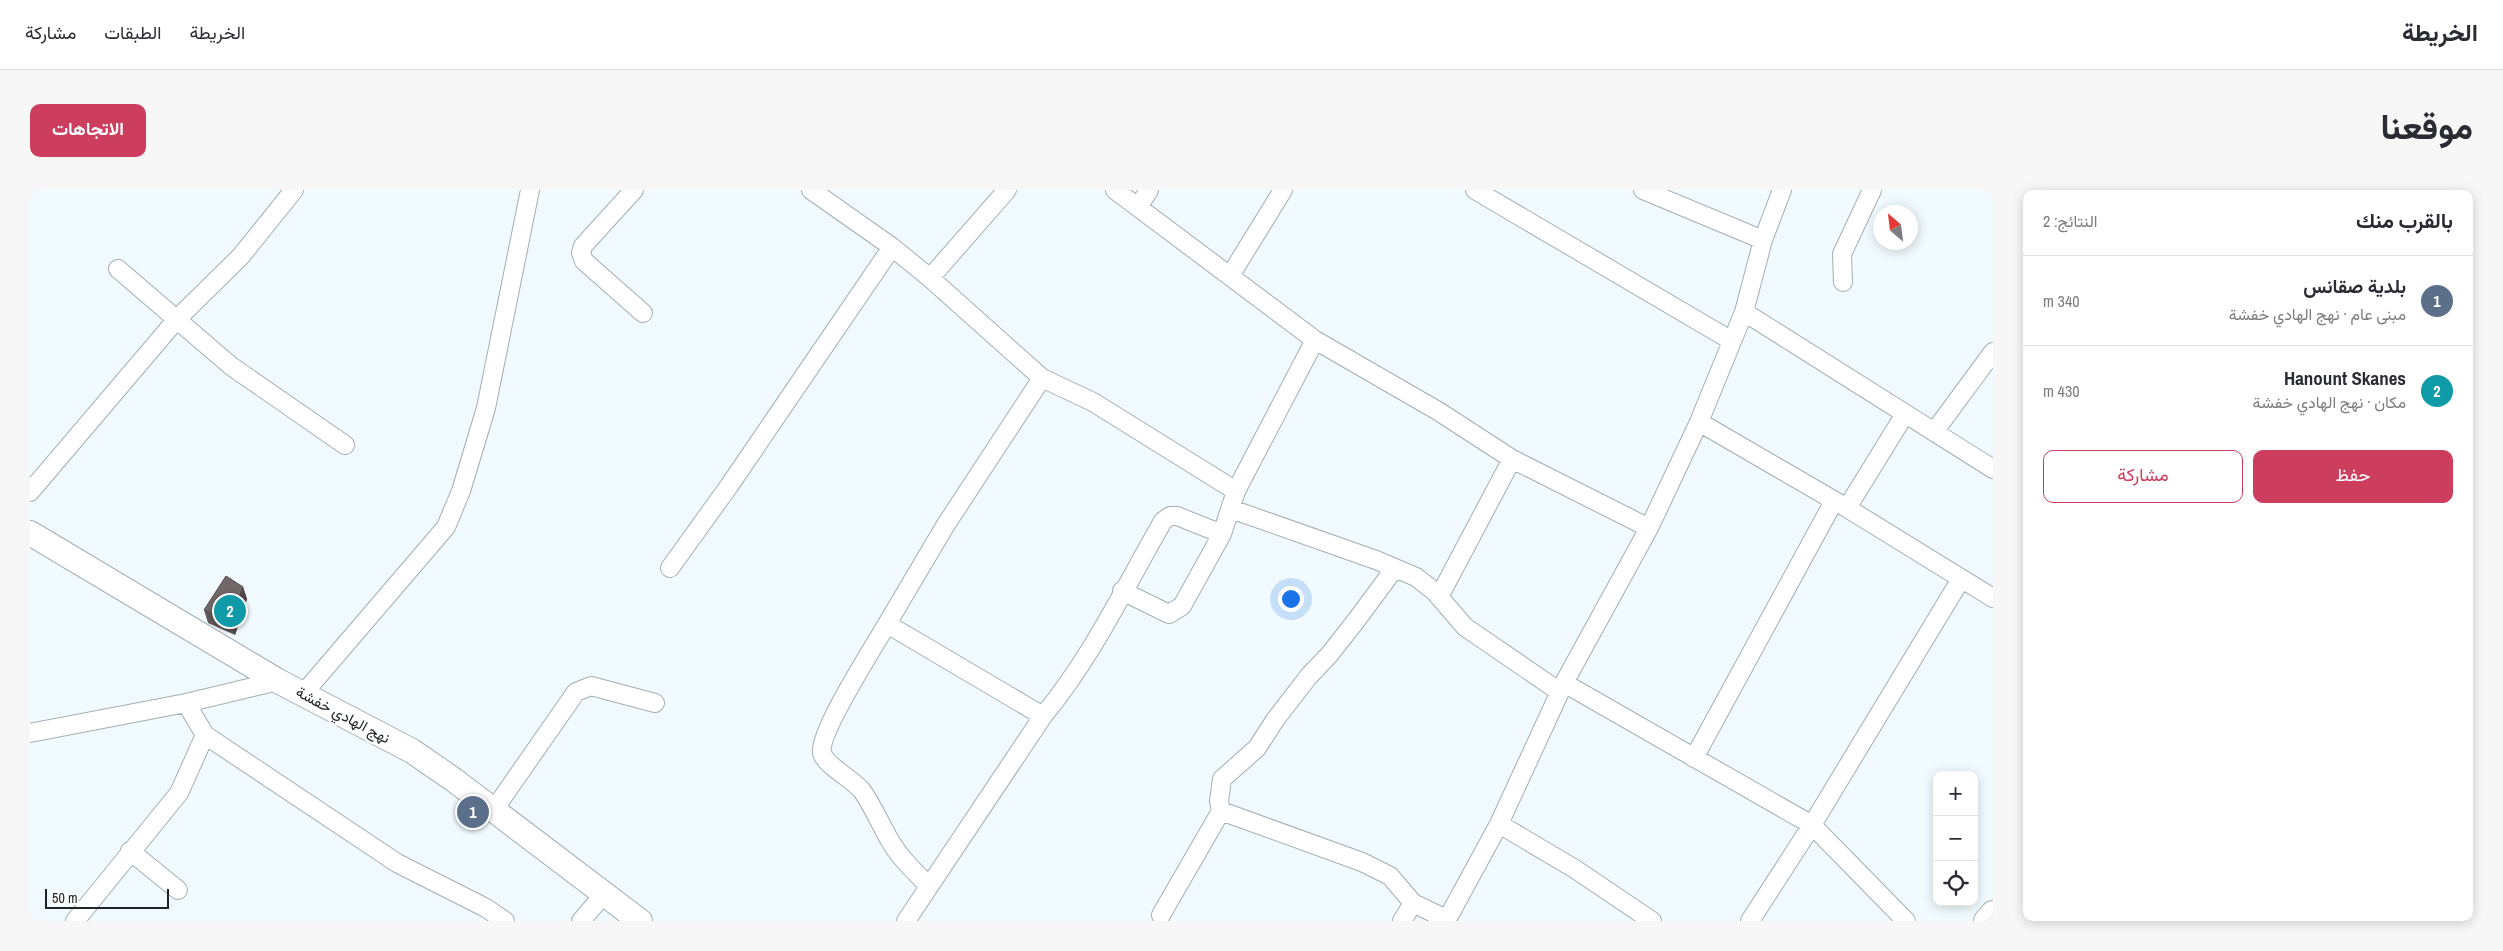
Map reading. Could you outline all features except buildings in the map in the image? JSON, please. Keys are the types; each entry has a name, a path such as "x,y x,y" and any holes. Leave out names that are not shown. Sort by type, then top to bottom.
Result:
{"main road":[{"name":"نهج الهادي خفشة","path":"30,533 278,681 412,751 454,780 640,921"},
{"path":"1986,921 1993,913"}],"street":[{"path":"30,492 177,319 241,256 294,190"},
{"path":"303,694 446,527 461,491 486,408 530,190"},
{"path":"634,190 583,246 581,253 584,261 643,312"},
{"path":"811,190 892,247 930,278 1042,378 1093,402 1236,491"},
{"path":"930,278 1007,190"},
{"path":"1115,190 1315,340 1438,411 1512,459 1649,528"},
{"path":"1138,208 1149,190"},
{"path":"1230,276 1283,190"},
{"path":"1475,190 1732,341"},
{"path":"1643,190 1763,240"},
{"path":"1221,811 1362,862 1390,876 1413,903 1442,917 1450,914 1500,824 1562,688 1649,528 1699,422 1744,312 1763,240 1782,190"},
{"path":"1843,282 1842,254 1872,190"},
{"path":"670,568 729,486 892,247"},
{"path":"118,269 231,366 344,444"},
{"path":"1744,312 1993,469"},
{"path":"1122,591 1169,614 1182,606 1222,534 1232,509 1236,491 1315,340"},
{"path":"1934,432 1993,352"},
{"path":"928,885 905,861 889,840 861,789 822,754 822,745 840,706 945,526 1042,378"},
{"path":"1694,758 1841,505 1905,414"},
{"path":"1699,422 1841,505 1993,598"},
{"path":"1439,597 1512,459"},
{"path":"1232,509 1395,568 1426,584 1465,627 1562,688 1694,758 1812,826 1906,921"},
{"path":"906,921 928,885 1043,716 1069,685 1092,649 1122,591 1163,521 1170,516 1177,516 1222,534"},
{"path":"1160,915 1221,811 1219,802 1222,779 1257,748 1297,690 1339,642 1395,568"},
{"path":"1750,921 1812,826 1961,579"},
{"path":"888,624 1043,716"},
{"path":"30,732 186,703 278,681"},
{"path":"493,811 576,692 591,686 655,702"},
{"path":"186,703 205,735 397,863 486,908 505,921"},
{"path":"75,921 179,793 205,735"},
{"path":"1500,824 1575,869 1652,921"},
{"path":"130,851 178,890"},
{"path":"581,921 604,894"},
{"path":"1402,921 1413,903"}],"place":[{"name":"Hanount Skanes","path":"230,611"},
{"name":"بلدية صقانس","path":"473,812"}]}
